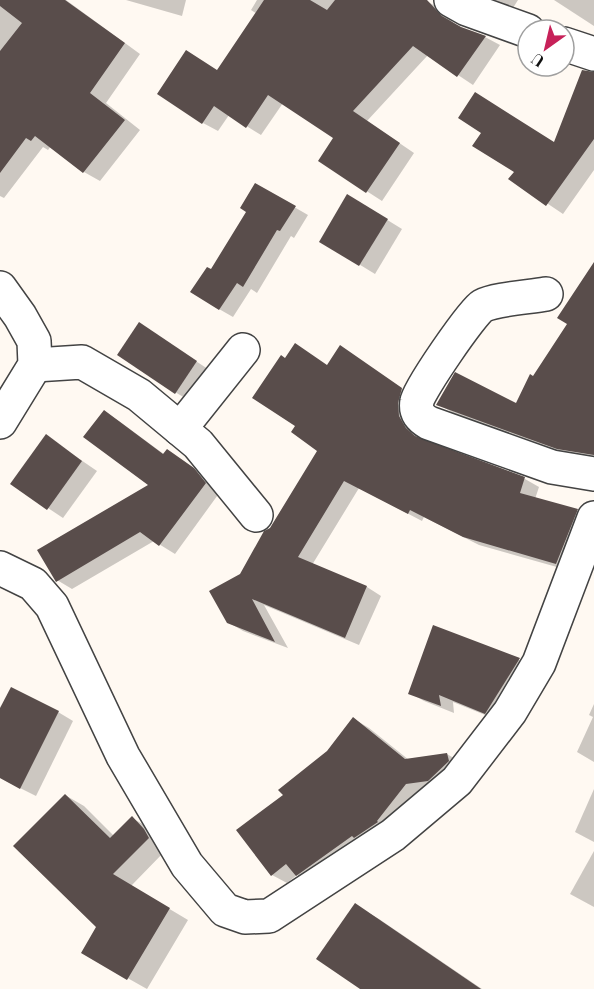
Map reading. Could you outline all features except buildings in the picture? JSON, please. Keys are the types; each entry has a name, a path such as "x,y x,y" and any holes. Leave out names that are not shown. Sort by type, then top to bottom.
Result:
{"street":[{"path":"451,0 467,9 516,27"},
{"path":"576,48 594,54"},
{"path":"0,288 21,316 34,341 35,365 0,422"},
{"path":"546,294 481,306 426,381 417,399 417,411 421,418 429,423 552,467 594,474"},
{"path":"180,429 243,350"},
{"path":"35,365 82,362 139,395 198,444 256,515"},
{"path":"0,568 33,584 52,606 123,756 187,865 225,910 245,917 269,916 393,835 457,781 510,712 534,671 547,645 594,518"}]}
